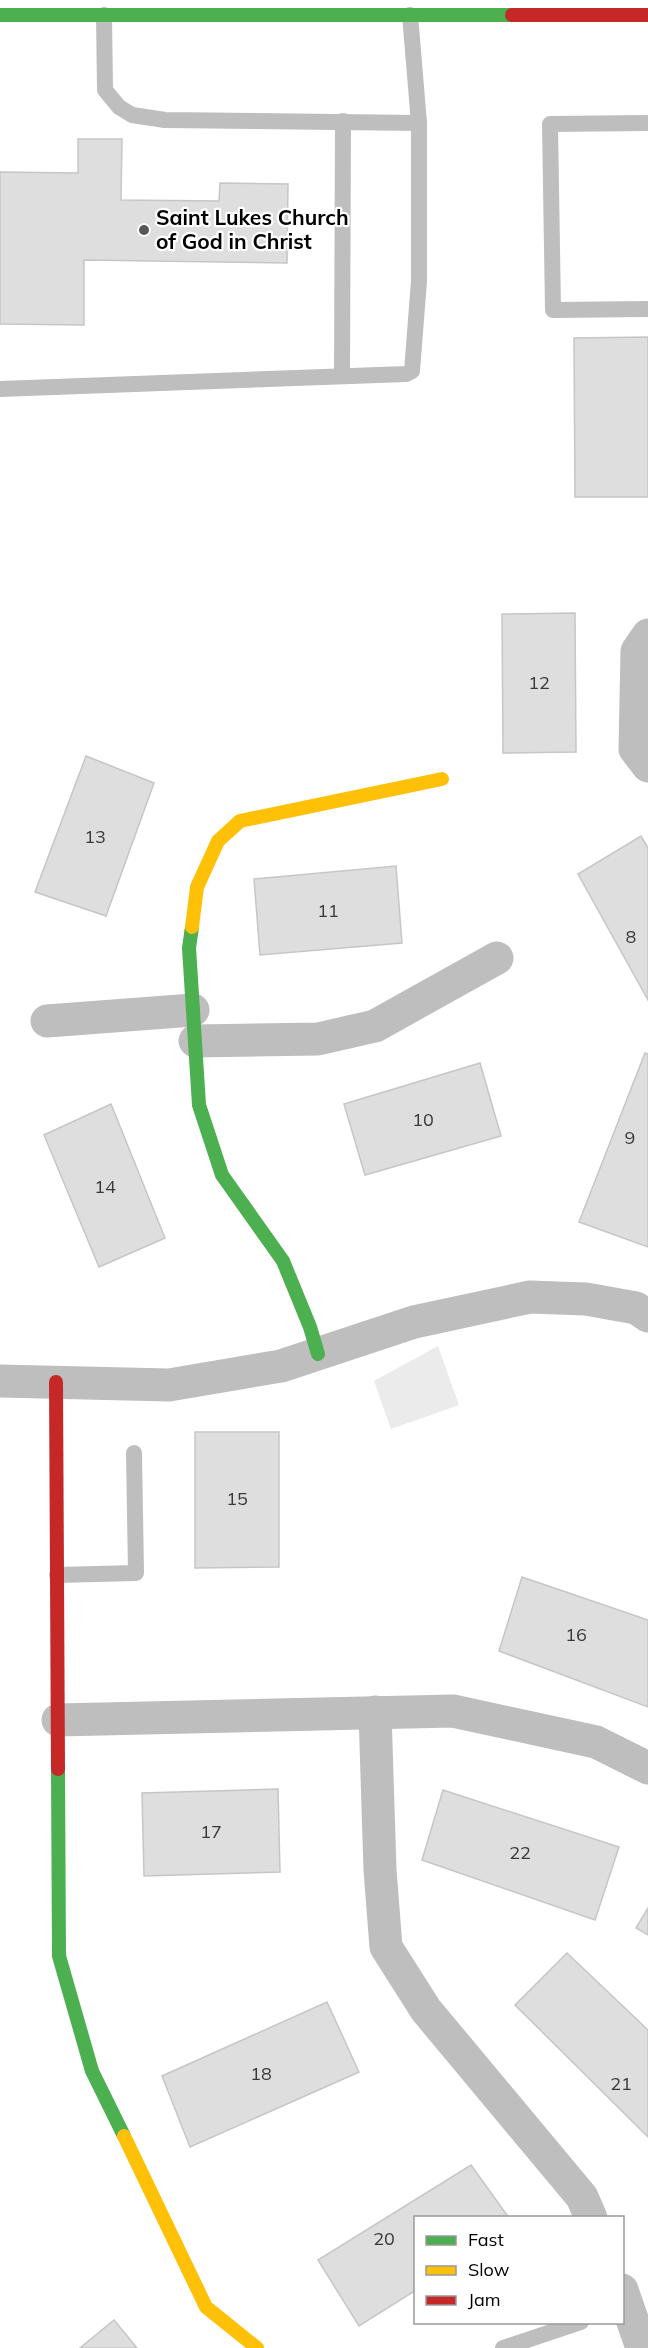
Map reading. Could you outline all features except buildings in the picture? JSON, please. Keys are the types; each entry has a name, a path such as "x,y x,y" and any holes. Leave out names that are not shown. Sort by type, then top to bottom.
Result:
{"street":[{"path":"0,15 104,15 166,8 410,15 648,15"},
{"path":"648,635 637,651 635,749 648,766"},
{"path":"318,1354 310,1327 283,1261 222,1175 200,1105 189,948 197,887 218,841 240,821 442,779"},
{"path":"47,1021 194,1025 318,1039 375,1026 497,958"},
{"path":"0,1381 169,1385 281,1366 414,1322 530,1297 586,1299 636,1308 648,1316"},
{"path":"57,1382 59,1956 92,2071 206,2307 257,2348"},
{"path":"58,1719 453,1711 596,1742 648,1768"},
{"path":"375,1713 380,1870 386,1947 426,2010 582,2197 591,2216"},
{"path":"625,2302 642,2348"}],"lane":[{"path":"104,15 105,90 118,107 132,115 165,120 419,123"},
{"path":"0,389 406,374 412,371 419,281 419,123 410,15"},
{"path":"342,376 343,122"},
{"path":"648,123 550,124 552,310 648,309"},
{"path":"57,1575 136,1573 134,1453"},
{"path":"503,2348 575,2324"}],"shaded area":[{"path":"438,1346 459,1405 391,1429 374,1381"}],"traffic: fast":[{"path":"0,15 512,15"},
{"path":"192,927 189,948 199,1105 222,1175 283,1261 310,1327 318,1354"},
{"path":"58,1769 59,1956 92,2071 124,2136"}],"traffic: slow":[{"path":"192,927 197,887 218,841 240,821 442,779"},
{"path":"124,2136 206,2307 257,2348"}],"traffic: jam":[{"path":"512,15 648,15"},
{"path":"56,1382 58,1769"}],"place":[{"name":"Saint Lukes Church of God in Christ","path":"144,230"}]}
